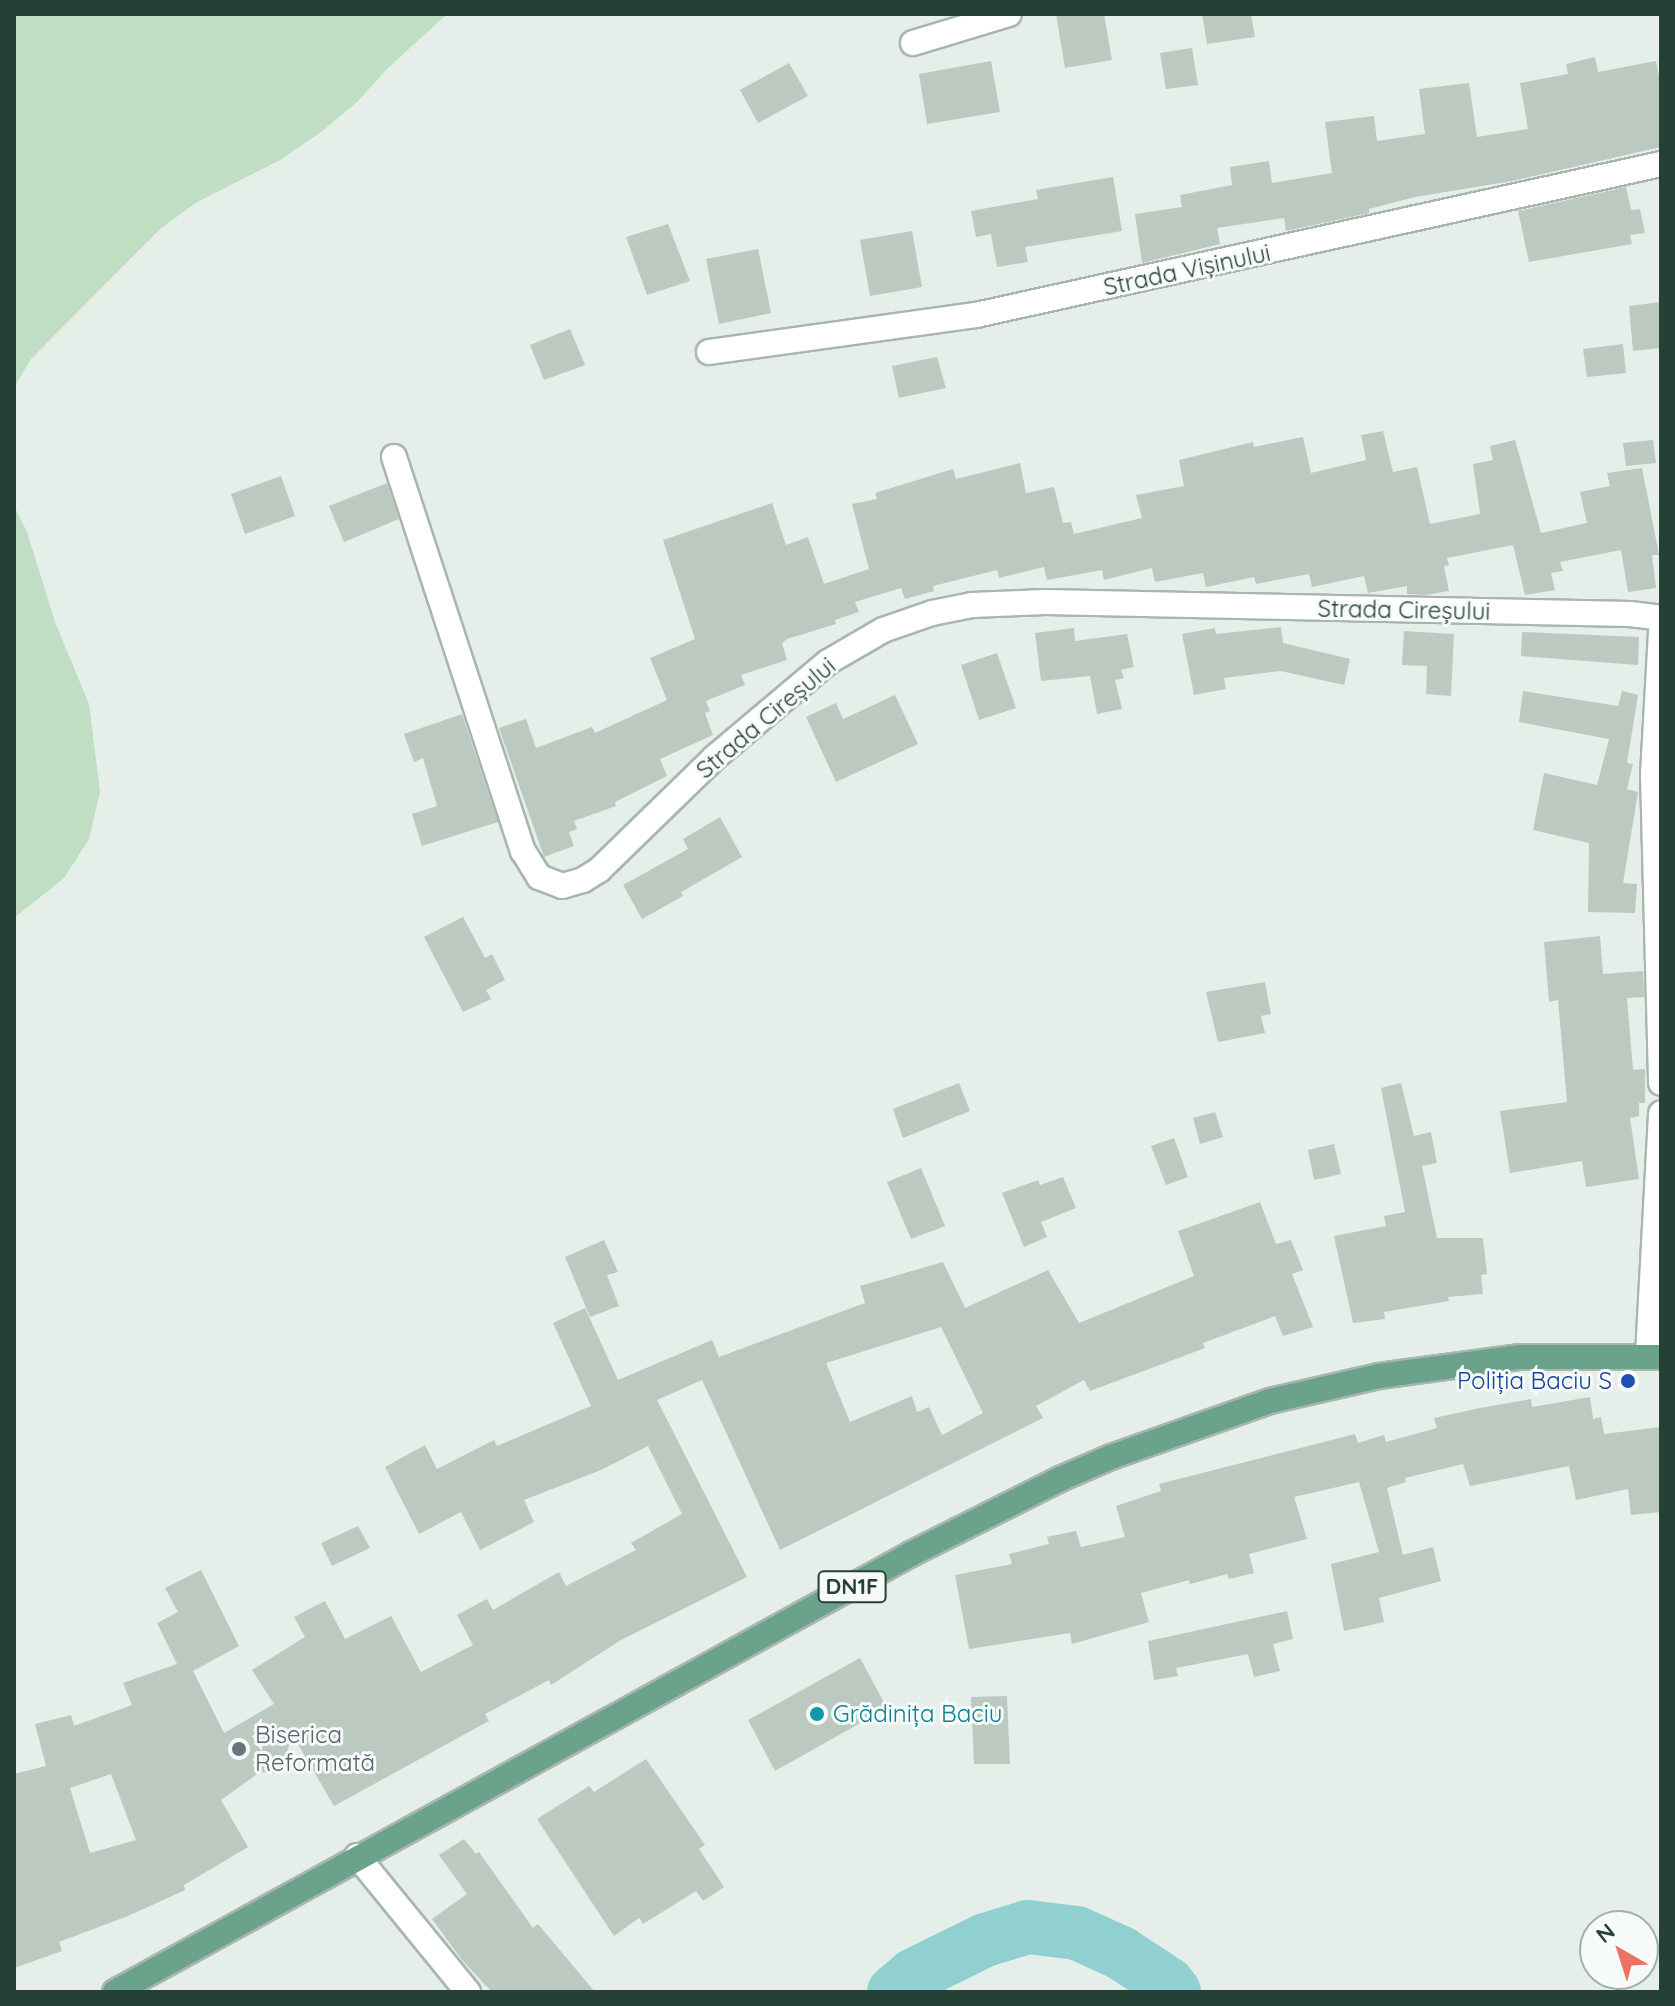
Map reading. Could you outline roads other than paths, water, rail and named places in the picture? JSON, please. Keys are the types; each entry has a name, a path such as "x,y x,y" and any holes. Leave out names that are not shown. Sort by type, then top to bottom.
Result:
{"main road":[{"name":"DN1F","path":"115,1992 357,1856 962,1527 1060,1479 1162,1436 1270,1401 1379,1376 1519,1357 1654,1356"}],"street":[{"path":"913,43 1009,14"},
{"name":"Strada Vișinului","path":"709,352 976,315 1661,164"},
{"name":"Strada Cireșului","path":"394,457 523,851 539,877 562,886 583,880 599,870 714,758 828,662 883,630 932,613 972,605 1045,602 1630,614 1661,618"},
{"path":"1661,632 1653,774 1661,1083"},
{"path":"1654,1356 1661,1113"},
{"path":"357,1856 468,1992"}],"waterway":[{"path":"894,1992 914,1975 985,1940 1028,1927 1077,1933 1121,1953 1168,1984 1174,1992"}],"place":[{"name":"Poliția Baciu S","path":"1628,1381"},
{"name":"Grădinița Baciu","path":"817,1714"},
{"name":"Biserica Reformată","path":"239,1749"}]}
